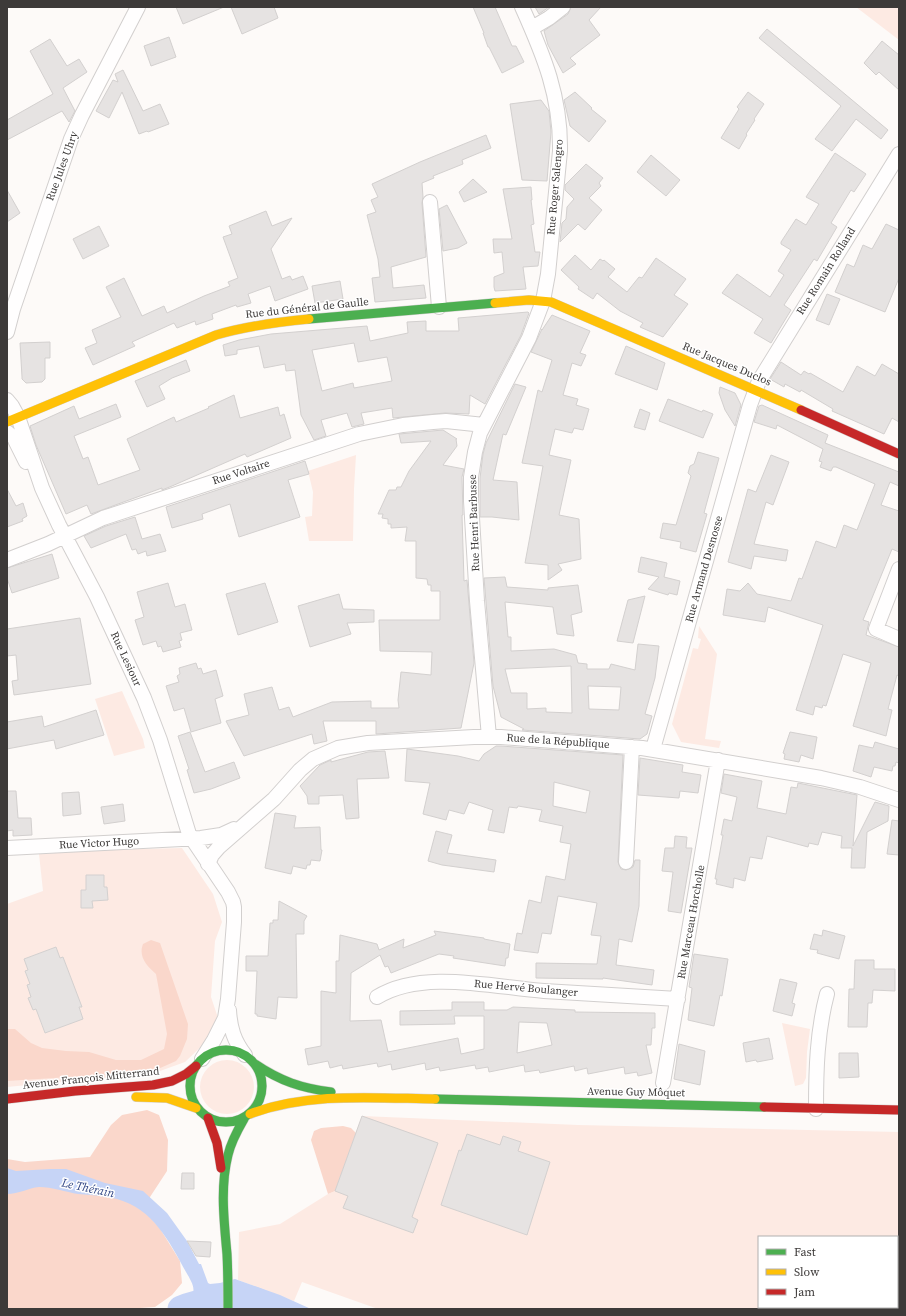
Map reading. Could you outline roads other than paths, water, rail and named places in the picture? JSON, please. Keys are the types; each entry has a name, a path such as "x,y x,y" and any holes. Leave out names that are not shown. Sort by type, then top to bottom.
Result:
{"main road":[{"name":"Rue du Général de Gaulle","path":"11,420 236,328 269,323 543,300"},
{"name":"Rue Jacques Duclos","path":"543,300 559,305 755,389 899,454"},
{"path":"196,1108 190,1087 192,1076 199,1063 215,1052 225,1050 236,1051 250,1060 260,1074 262,1090 260,1100 234,1133 226,1159 223,1186"},
{"name":"Avenue Guy Môquet","path":"250,1060 273,1077 295,1086 373,1098"},
{"name":"Avenue François Mitterrand","path":"7,1099 90,1090 153,1086 176,1079 199,1063"},
{"path":"125,1098 167,1098 196,1108 208,1118 223,1123 234,1122 247,1116"},
{"name":"Avenue Guy Môquet","path":"247,1116 265,1108 283,1104 320,1100 373,1098 899,1110"},
{"path":"208,1118 213,1129 219,1151 223,1186 228,1274 228,1309"}],"street":[{"name":"Rue Jules Uhry","path":"7,332 13,309 76,128 138,7"},
{"name":"Rue Roger Salengro","path":"522,7 545,60 556,102 560,132 548,274 543,300"},
{"path":"532,28 549,18 563,7"},
{"name":"Rue Romain Rolland","path":"755,389 763,372 899,154"},
{"path":"430,202 439,308"},
{"name":"Rue Henri Barbusse","path":"488,737 471,501 475,452 484,425 528,338 543,300"},
{"name":"Rue Armand Desnosse","path":"653,749 755,389"},
{"name":"Rue Lesiour","path":"7,400 12,406 10,435 42,488"},
{"name":"Rue Lesiour","path":"11,420 65,536 101,604 147,705 158,733 191,838 228,892 234,907 228,999"},
{"name":"Rue Voltaire","path":"7,560 48,544 93,522 367,432 403,425 432,422 456,422 484,425"},
{"path":"899,569 876,629 899,639"},
{"name":"Rue de la République","path":"208,864 218,847 271,802 300,770 313,759 330,751 368,743 488,737 653,749 834,781 899,800"},
{"path":"626,862 632,747"},
{"name":"Rue Marceau Horcholle","path":"663,1083 718,760"},
{"name":"Rue de la République","path":"191,838 220,835 242,826"},
{"name":"Rue Victor Hugo","path":"7,848 191,838"},
{"name":"Rue Hervé Boulanger","path":"377,997 385,992 402,986 448,982 531,990 678,999"},
{"path":"816,1108 818,1048 821,1021 827,994"},
{"path":"228,999 230,1024 233,1035 239,1048 250,1060"},
{"path":"199,1063 222,1026 228,999"}],"water":[{"path":"7,1168 16,1171 66,1169 105,1183 143,1191 167,1213 187,1241 199,1264 201,1264 208,1283 220,1283 235,1279 280,1295 311,1309 260,1309 250,1306 223,1309 187,1309 185,1303 192,1296 193,1292 191,1280 159,1228 141,1210 117,1199 78,1194 49,1188 39,1187 7,1194"}],"waterway":[{"name":"Le Thérain","path":"181,1309 215,1300 234,1298 250,1299 273,1309"}]}
